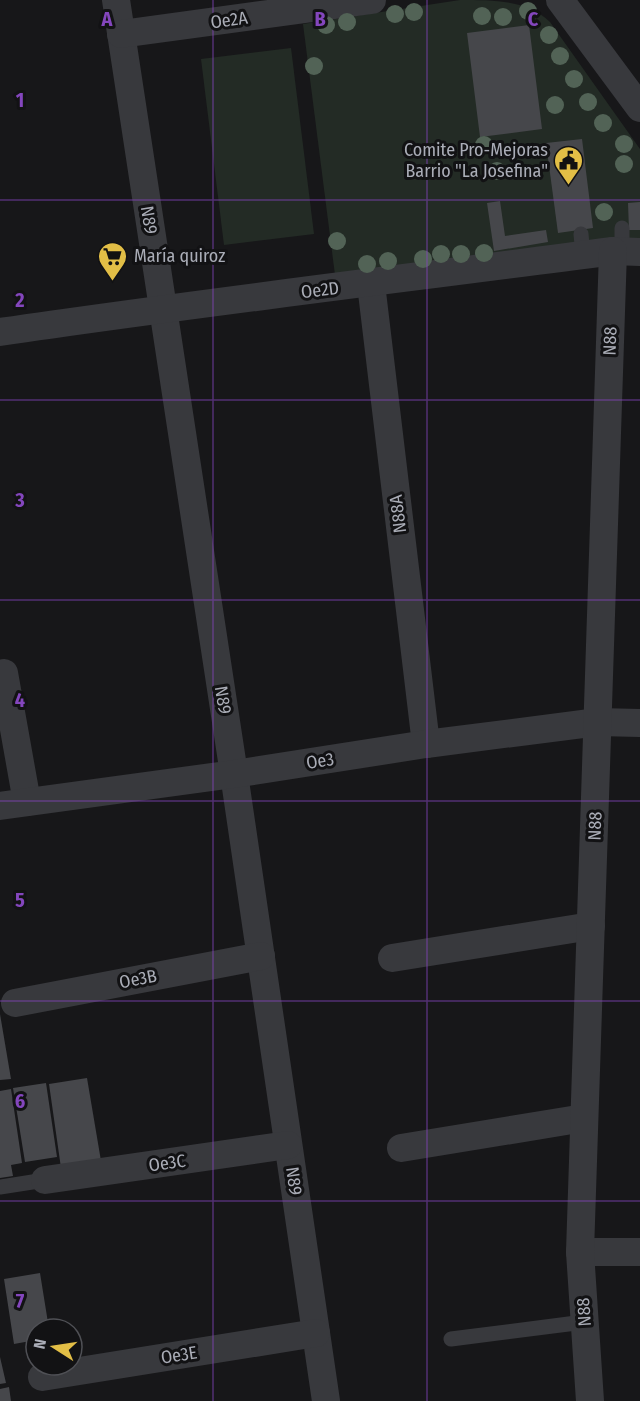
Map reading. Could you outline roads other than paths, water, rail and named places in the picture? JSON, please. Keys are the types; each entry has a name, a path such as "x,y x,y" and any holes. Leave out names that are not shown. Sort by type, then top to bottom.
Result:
{"street":[{"name":"N89","path":"116,0 234,774 326,1401"},
{"name":"Oe2A","path":"121,34 372,0"},
{"path":"560,0 640,108"},
{"name":"Oe2D","path":"0,333 163,308 371,284 582,245 624,246"},
{"name":"N88","path":"590,1401 580,1252 598,722 624,246"},
{"name":"N88A","path":"371,284 426,744"},
{"path":"4,673 13,804"},
{"name":"Oe3","path":"13,804 234,774 426,744 598,722 640,723"},
{"path":"392,958 591,926"},
{"name":"Oe3B","path":"15,1003 261,956"},
{"path":"401,1148 584,1118"},
{"name":"Oe3C","path":"45,1180 288,1145"},
{"path":"580,1252 640,1252"},
{"name":"Oe3E","path":"84,1370 316,1333"}],"lane":[{"path":"0,1187 45,1180"},
{"path":"451,1339 584,1322"}],"place":[{"name":"Comite Pro-Mejoras Barrio \"La Josefina\"","path":"569,186"},
{"name":"María quiroz","path":"113,282"}]}
